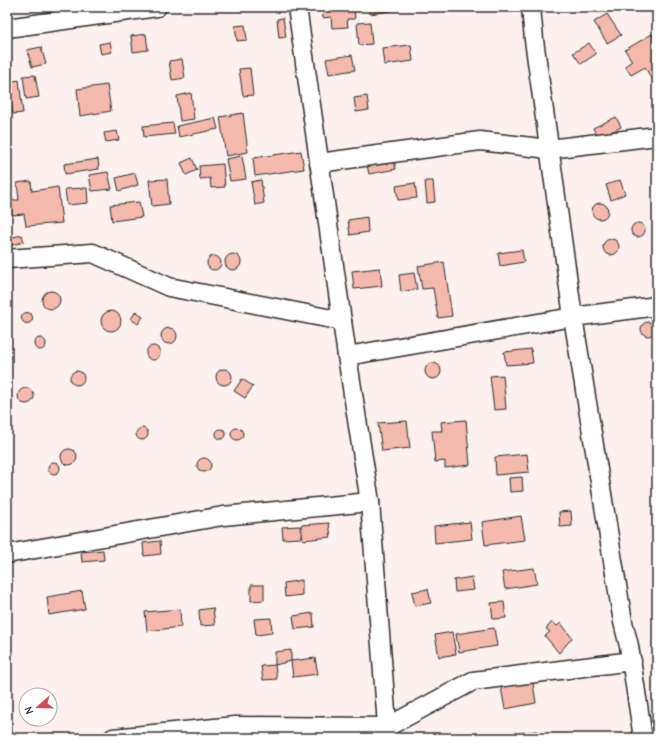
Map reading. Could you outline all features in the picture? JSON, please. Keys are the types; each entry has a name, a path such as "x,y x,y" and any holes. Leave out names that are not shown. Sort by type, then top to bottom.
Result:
{"street":[{"path":"7,28 157,7"},
{"path":"297,7 347,356 370,502 387,733"},
{"path":"531,7 534,40 573,317 623,622 632,661 643,738"},
{"path":"319,163 480,141 549,149 657,136"},
{"path":"7,259 93,254 169,287 342,321"},
{"path":"347,356 573,317 657,306"},
{"path":"7,554 223,516 370,502"},
{"path":"113,738 235,726 387,733 473,681 632,661"}],"building":[{"path":"322,7 354,7 355,19 347,19 348,27 332,28 331,17 323,18"},
{"path":"369,7 395,7 395,10 370,14"},
{"path":"607,14 621,35 607,43 594,22"},
{"path":"283,18 286,37 279,38 277,19"},
{"path":"370,22 372,44 359,45 357,23"},
{"path":"245,25 247,40 237,41 235,26"},
{"path":"146,34 148,50 133,52 131,36"},
{"path":"652,34 657,43 657,75 651,78 645,67 631,75 625,66 632,61 625,50"},
{"path":"110,42 112,52 101,54 99,44"},
{"path":"589,43 596,54 581,64 573,53"},
{"path":"411,45 413,61 384,65 382,48"},
{"path":"41,47 46,64 32,67 27,50"},
{"path":"352,55 355,70 329,74 326,59"},
{"path":"182,59 185,78 172,80 169,61"},
{"path":"250,68 253,95 243,96 239,69"},
{"path":"35,75 39,97 26,99 23,76"},
{"path":"19,80 23,113 13,114 8,82"},
{"path":"107,85 111,111 80,116 77,89"},
{"path":"191,93 194,119 180,121 177,96"},
{"path":"367,96 369,110 356,112 354,98"},
{"path":"243,113 248,152 226,156 220,117"},
{"path":"616,117 621,127 598,139 593,128"},
{"path":"215,118 218,129 179,137 177,126"},
{"path":"173,123 175,134 144,137 143,126"},
{"path":"117,131 119,140 106,142 104,133"},
{"path":"301,151 304,169 255,176 253,158"},
{"path":"242,156 246,179 230,181 226,159"},
{"path":"393,156 396,169 369,174 366,161"},
{"path":"192,158 197,170 186,175 181,163"},
{"path":"98,159 99,169 65,174 64,164"},
{"path":"223,164 225,187 211,188 210,178 200,179 199,166"},
{"path":"108,172 112,189 92,191 89,175"},
{"path":"135,173 138,185 119,191 116,178"},
{"path":"167,179 169,204 152,206 149,180"},
{"path":"261,180 264,203 255,205 251,182"},
{"path":"620,180 625,194 611,200 606,185"},
{"path":"31,181 32,191 58,187 62,223 26,226 24,214 12,215 10,200 19,200 17,183"},
{"path":"425,181 433,181 435,202 427,203"},
{"path":"415,183 417,198 398,200 396,186"},
{"path":"87,188 88,203 67,205 65,189"},
{"path":"139,202 142,217 112,221 110,205"},
{"path":"600,203 607,208 608,211 603,218 600,219 593,214 592,211 597,204"},
{"path":"367,217 368,232 350,235 348,220"},
{"path":"635,223 641,223 645,227 645,233 641,237 635,237 631,233 631,227"},
{"path":"22,235 24,242 11,245 9,238"},
{"path":"611,239 617,241 619,247 617,253 611,255 605,253 603,247 605,241"},
{"path":"522,250 524,262 500,266 498,253"},
{"path":"233,254 239,256 241,262 239,268 233,270 227,268 225,262 227,256"},
{"path":"211,256 217,256 221,260 221,266 217,270 211,270 207,266 207,260"},
{"path":"444,262 452,316 438,318 433,288 422,289 418,266"},
{"path":"380,268 382,286 354,289 352,271"},
{"path":"414,273 417,289 401,292 399,275"},
{"path":"47,291 55,291 60,296 58,307 55,309 47,309 42,304 42,296"},
{"path":"111,311 118,314 121,321 118,328 111,331 104,328 101,321 104,314"},
{"path":"136,311 143,317 138,324 131,319"},
{"path":"25,313 29,313 31,314 31,322 25,323 22,320 22,316"},
{"path":"645,322 651,322 655,326 655,332 651,336 645,336 641,332 641,326"},
{"path":"169,328 176,333 177,336 172,343 169,344 162,339 161,336 166,329"},
{"path":"38,338 42,338 46,344 42,350 38,350 34,346 34,342"},
{"path":"153,346 158,348 160,353 158,358 153,360 148,358 146,353 148,348"},
{"path":"531,349 533,363 506,365 504,352"},
{"path":"433,363 440,368 441,371 436,378 433,379 426,374 425,371 430,364"},
{"path":"221,369 227,369 232,374 230,383 227,385 221,385 216,380 216,374"},
{"path":"74,371 80,371 84,375 84,381 80,385 74,385 70,381 70,375"},
{"path":"503,375 506,409 494,410 490,376"},
{"path":"242,379 253,386 245,398 234,391"},
{"path":"26,388 32,390 34,396 32,402 26,404 20,402 18,396 20,390"},
{"path":"466,420 470,465 445,468 445,461 435,462 432,431 442,431 441,422"},
{"path":"407,421 410,448 382,451 378,423"},
{"path":"140,428 144,428 148,434 144,440 140,440 136,436 136,432"},
{"path":"235,428 239,428 243,434 239,440 235,440 231,436 231,432"},
{"path":"219,429 223,429 226,434 223,439 219,439 216,436 216,432"},
{"path":"69,449 75,451 77,457 75,463 69,465 63,463 61,457 63,451"},
{"path":"527,454 529,472 496,475 495,457"},
{"path":"201,458 207,458 211,462 211,468 207,472 201,472 197,468 197,462"},
{"path":"52,462 56,462 60,468 56,474 52,474 48,470 48,466"},
{"path":"522,477 523,491 510,492 509,478"},
{"path":"571,511 572,526 560,527 559,512"},
{"path":"521,516 525,540 485,545 482,522"},
{"path":"470,522 472,539 435,543 434,526"},
{"path":"329,523 331,537 303,540 301,525"},
{"path":"300,526 301,538 283,539 282,527"},
{"path":"160,541 161,554 144,556 143,543"},
{"path":"103,550 104,560 82,562 81,552"},
{"path":"534,568 537,584 505,589 502,572"},
{"path":"472,577 474,590 455,592 454,580"},
{"path":"302,580 302,595 285,597 284,583"},
{"path":"251,585 264,585 264,600 251,601"},
{"path":"428,589 431,603 415,606 412,592"},
{"path":"82,591 85,609 49,615 47,597"},
{"path":"504,602 506,618 493,619 491,603"},
{"path":"213,608 215,625 200,626 199,610"},
{"path":"180,609 181,627 147,631 145,612"},
{"path":"313,613 314,627 295,629 293,616"},
{"path":"271,618 272,633 256,635 254,619"},
{"path":"552,622 557,626 561,623 572,638 559,653 545,636 550,632 546,629"},
{"path":"494,628 497,646 459,652 456,634"},
{"path":"452,632 456,654 439,657 435,635"},
{"path":"291,650 291,661 275,665 275,652"},
{"path":"315,658 318,674 293,677 291,661"},
{"path":"275,665 277,679 263,680 261,666"},
{"path":"532,677 536,703 505,709 500,682"},
{"path":"537,731 538,738 507,738 506,735"}]}
